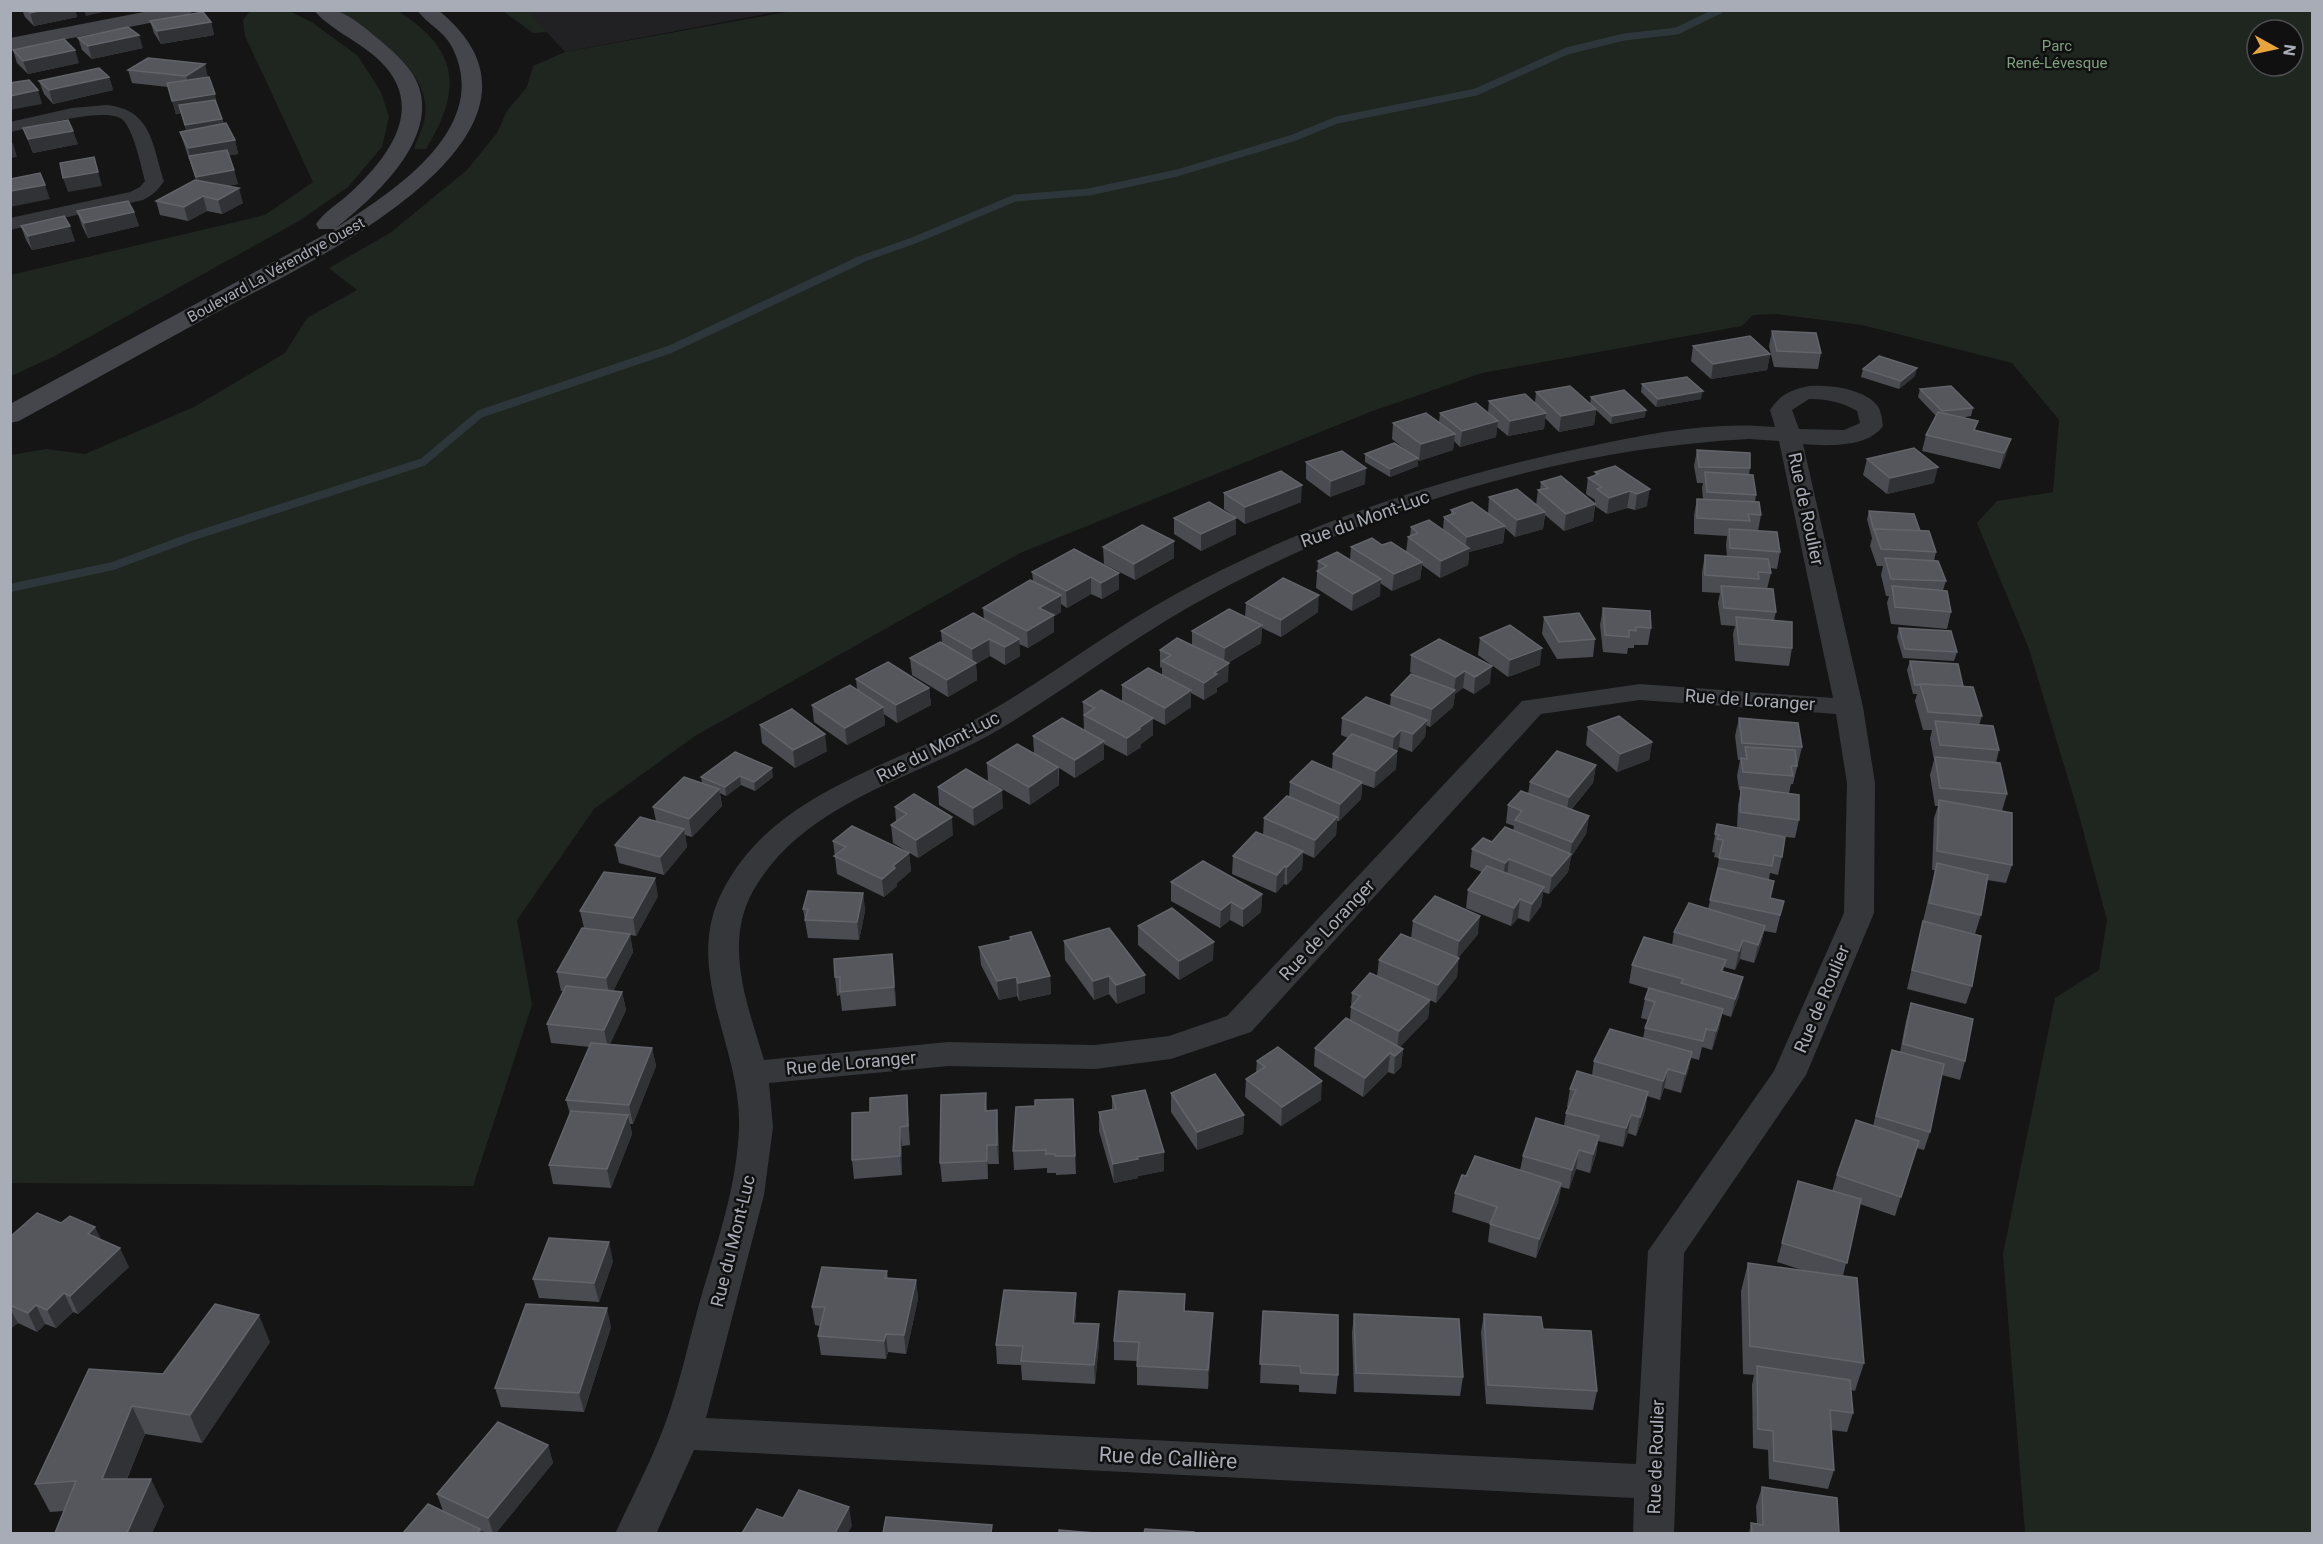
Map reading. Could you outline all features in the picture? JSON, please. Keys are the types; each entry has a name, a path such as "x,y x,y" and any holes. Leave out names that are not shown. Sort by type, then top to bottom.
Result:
{"main road":[{"path":"10,44 186,10"},
{"path":"13,413 315,233 359,196 390,163 410,123 412,110 410,87 397,66 387,57 323,10"},
{"name":"Boulevard La Vérendrye Ouest","path":"13,413 336,238 387,204 428,170 442,155 466,119 474,83 469,58 442,22 426,10"}],"street":[{"path":"10,127 83,112 120,111 132,118 155,181 147,191 136,196 10,224"},
{"name":"Rue du Mont-Luc","path":"635,1533 653,1500 681,1433 744,1211 756,1120 752,1073 721,969 726,919 735,896 760,856 795,822 814,809 975,731 1188,598 1276,554 1354,521 1483,478 1616,448 1707,435 1755,432 1789,434"},
{"name":"Rue de Roulier","path":"1653,1533 1666,1251 1789,1075 1859,913 1861,783 1849,708 1789,434"},
{"name":"Rue de Loranger","path":"752,1073 948,1054 1095,1057 1171,1047 1239,1024 1532,707 1640,692 1849,708"},
{"name":"Rue de Callière","path":"681,1433 1654,1482"}],"shaded area":[{"path":"527,11 781,11 565,52"}],"green space":[{"path":"251,10 289,11 313,23 358,56 381,92 389,117 382,147 348,187 299,221 53,357 11,376 11,275 265,215 313,182 245,36 243,20"},
{"path":"338,11 398,11 433,41 443,56 449,72 446,108 426,149 414,149 425,118 425,101 419,84 409,69 382,42"},
{"path":"503,11 528,11 547,32 533,33"},
{"name":"Parc René-Lévesque","path":"792,11 2312,11 2312,1533 2025,1533 2003,1254 2055,998 2099,970 2107,920 2079,815 2029,649 1977,523 1997,501 2053,492 2059,420 2012,363 1862,325 1777,314 1753,315 1742,326 1482,373 1370,412 1020,553 695,736 594,809 517,920 532,1005 473,1186 11,1183 11,455 46,449 85,454 194,407 285,353 307,318 357,290 329,268 390,233 467,170 497,133 507,111 527,87 533,66 565,52"}],"building":[{"path":"27,10 44,10 30,13"},
{"path":"203,12 211,22 157,31 150,21"},
{"path":"128,27 139,35 88,46 78,38"},
{"path":"64,39 75,50 23,61 13,50"},
{"path":"148,58 205,64 186,76 128,70"},
{"path":"99,68 109,77 49,90 39,81"},
{"path":"209,77 215,94 172,101 167,83"},
{"path":"29,80 38,90 10,96 10,83"},
{"path":"215,100 222,119 185,125 179,105"},
{"path":"68,120 73,131 28,139 23,128"},
{"path":"226,123 235,140 188,148 180,132"},
{"path":"227,150 234,170 196,177 189,156"},
{"path":"94,157 98,172 63,178 60,163"},
{"path":"40,173 45,185 10,191 10,179"},
{"path":"195,180 239,188 218,200 203,196 184,207 156,201"},
{"path":"128,201 134,212 84,223 77,211"},
{"path":"64,216 70,226 28,236 21,226"},
{"path":"1772,331 1816,333 1821,353 1777,351"},
{"path":"1750,336 1770,354 1713,364 1693,346"},
{"path":"1879,356 1917,368 1901,381 1863,369"},
{"path":"1687,377 1703,391 1658,399 1642,384"},
{"path":"1570,386 1596,409 1561,416 1536,392"},
{"path":"1951,386 1973,408 1942,411 1920,389"},
{"path":"1624,390 1646,410 1612,416 1591,397"},
{"path":"1525,394 1546,413 1510,421 1489,401"},
{"path":"1476,403 1498,421 1462,431 1440,413"},
{"path":"1938,412 1978,421 1974,430 2011,439 2004,453 1926,435"},
{"path":"1426,413 1455,434 1421,444 1393,423"},
{"path":"1394,443 1418,458 1390,469 1365,454"},
{"path":"1914,448 1938,467 1890,478 1867,459"},
{"path":"1697,450 1750,453 1750,468 1699,467"},
{"path":"1342,451 1366,468 1331,481 1306,462"},
{"path":"1615,466 1650,489 1637,494 1630,491 1609,498 1597,489 1602,487 1588,478 1599,474 1595,472"},
{"path":"1281,471 1302,485 1245,507 1224,493"},
{"path":"1705,472 1753,475 1756,495 1707,492"},
{"path":"1561,476 1595,504 1566,514 1538,490 1548,488 1541,482"},
{"path":"1517,489 1545,512 1517,520 1489,497"},
{"path":"1697,499 1759,502 1761,515 1748,514 1750,521 1697,518"},
{"path":"1209,502 1236,518 1201,534 1174,518"},
{"path":"1472,502 1505,526 1467,537 1444,517 1455,513 1451,510"},
{"path":"1869,511 1914,514 1920,531 1874,529 1874,531"},
{"path":"1429,520 1469,548 1441,561 1408,537 1418,533 1411,527"},
{"path":"1142,525 1174,541 1134,564 1103,547"},
{"path":"1729,529 1777,532 1780,552 1730,548"},
{"path":"1874,529 1929,531 1936,552 1881,549"},
{"path":"1372,538 1382,545 1391,542 1422,562 1394,574 1351,547"},
{"path":"1074,549 1119,573 1101,583 1091,577 1066,591 1032,572"},
{"path":"1337,552 1381,579 1353,594 1317,571 1327,566 1318,561"},
{"path":"1705,555 1768,559 1771,573 1758,572 1759,579 1705,575"},
{"path":"1885,558 1938,561 1946,581 1891,579"},
{"path":"1283,578 1319,595 1281,620 1246,603"},
{"path":"1030,580 1061,595 1039,608 1054,615 1027,631 983,608"},
{"path":"1721,586 1773,589 1776,612 1724,608"},
{"path":"1892,586 1947,591 1951,612 1895,607"},
{"path":"1603,608 1650,611 1651,628 1636,627 1636,631 1629,630 1629,637 1605,635"},
{"path":"1229,609 1262,625 1225,648 1192,631"},
{"path":"973,613 1019,639 1005,647 989,639 972,649 941,631"},
{"path":"1579,613 1595,639 1559,642 1544,617"},
{"path":"1736,617 1792,622 1792,648 1739,644"},
{"path":"1510,625 1542,648 1510,660 1480,638"},
{"path":"1899,628 1951,631 1957,652 1905,649"},
{"path":"1177,638 1229,663 1204,683 1162,661 1171,655 1160,650"},
{"path":"1439,639 1492,666 1475,677 1465,671 1456,677 1411,655"},
{"path":"940,642 976,663 947,680 910,658"},
{"path":"1910,661 1958,664 1963,686 1915,685"},
{"path":"888,662 929,688 896,705 856,679"},
{"path":"1148,668 1191,690 1165,708 1122,685"},
{"path":"1411,674 1455,690 1432,709 1391,695"},
{"path":"1920,684 1973,687 1982,716 1928,712"},
{"path":"850,685 883,707 845,728 812,705"},
{"path":"1101,690 1153,718 1127,738 1084,715 1095,708 1083,702"},
{"path":"1366,697 1427,720 1413,734 1401,730 1394,737 1342,718"},
{"path":"792,709 825,734 793,750 760,725"},
{"path":"1619,716 1652,742 1620,754 1588,727"},
{"path":"1062,718 1104,741 1075,760 1033,736"},
{"path":"1739,718 1798,723 1802,747 1742,743"},
{"path":"1935,721 1993,726 1999,750 1940,745"},
{"path":"1352,734 1397,751 1376,771 1333,754"},
{"path":"1017,744 1058,767 1029,787 987,763"},
{"path":"1745,747 1795,750 1797,766 1791,766 1793,776 1743,772 1741,758 1747,759"},
{"path":"1557,751 1596,765 1569,797 1530,782"},
{"path":"735,752 772,768 754,782 740,776 725,787 701,777"},
{"path":"1935,757 2000,763 2007,794 1940,788"},
{"path":"1312,761 1362,782 1340,804 1290,782"},
{"path":"966,769 1002,790 973,808 938,787"},
{"path":"684,777 719,789 689,819 653,807"},
{"path":"1741,787 1799,795 1799,820 1740,812"},
{"path":"1521,791 1589,816 1572,842 1515,820 1522,811 1508,805"},
{"path":"914,794 952,817 916,840 891,825 907,814 895,807"},
{"path":"1287,796 1337,817 1315,840 1264,818"},
{"path":"1939,800 2012,813 2012,865 1937,851"},
{"path":"640,817 684,829 660,857 615,845"},
{"path":"1717,824 1785,837 1782,857 1774,855 1772,866 1719,858 1723,840 1717,839 1719,835 1715,834"},
{"path":"852,826 909,853 882,879 834,856 846,847 833,841"},
{"path":"1505,827 1571,854 1552,876 1509,859 1505,863 1472,849 1483,838 1492,842"},
{"path":"1256,832 1303,851 1277,875 1233,856"},
{"path":"1203,861 1262,894 1243,909 1231,902 1221,910 1171,882"},
{"path":"1937,863 1988,875 1981,915 1929,903"},
{"path":"1487,866 1544,887 1532,904 1520,899 1514,908 1468,890"},
{"path":"1718,868 1774,881 1770,898 1784,901 1780,915 1710,900"},
{"path":"604,872 655,878 633,918 580,911"},
{"path":"808,891 863,893 857,922 805,920 808,909 803,909"},
{"path":"1435,896 1480,916 1459,941 1413,921"},
{"path":"1689,903 1765,926 1758,945 1743,940 1739,951 1674,932"},
{"path":"1172,908 1214,942 1179,961 1138,926"},
{"path":"1923,921 1981,936 1972,986 1912,970"},
{"path":"582,928 630,934 606,978 557,972"},
{"path":"1109,928 1145,975 1116,985 1109,976 1093,981 1064,941"},
{"path":"1031,932 1050,976 1018,983 1016,977 997,981 979,947 1011,940 1010,937"},
{"path":"1401,934 1459,958 1438,985 1379,960"},
{"path":"1644,937 1726,960 1721,971 1743,977 1735,999 1681,983 1683,979 1632,965"},
{"path":"892,954 894,987 840,992 840,977 835,977 834,959"},
{"path":"1370,973 1430,1000 1399,1031 1351,1007 1360,996 1352,993"},
{"path":"566,986 622,992 604,1030 547,1024"},
{"path":"1649,988 1723,1009 1716,1031 1706,1029 1703,1041 1645,1028 1655,1002 1645,999"},
{"path":"1911,1003 1973,1019 1965,1061 1903,1044"},
{"path":"1346,1018 1403,1049 1395,1056 1390,1053 1365,1078 1315,1048"},
{"path":"1610,1029 1692,1052 1685,1074 1668,1069 1663,1081 1594,1061"},
{"path":"591,1043 652,1048 629,1105 566,1100"},
{"path":"1278,1047 1322,1081 1282,1107 1246,1079 1265,1067 1257,1061"},
{"path":"1892,1050 1944,1064 1930,1132 1876,1116"},
{"path":"1577,1071 1648,1092 1640,1117 1631,1115 1626,1128 1566,1113 1576,1090 1570,1089"},
{"path":"1215,1074 1244,1115 1197,1132 1171,1093"},
{"path":"1145,1090 1164,1152 1113,1164 1099,1112 1116,1109 1112,1096"},
{"path":"986,1093 985,1111 997,1110 997,1145 987,1145 987,1161 940,1163 941,1095"},
{"path":"907,1095 908,1126 900,1127 900,1156 852,1160 852,1113 870,1112 870,1098"},
{"path":"1073,1099 1075,1156 1055,1156 1055,1154 1046,1154 1046,1150 1013,1151 1016,1107 1035,1106 1035,1100"},
{"path":"571,1111 628,1115 607,1169 549,1165"},
{"path":"1536,1118 1599,1136 1593,1154 1579,1150 1572,1170 1523,1156"},
{"path":"1856,1120 1919,1141 1901,1197 1837,1175"},
{"path":"1475,1156 1561,1183 1539,1239 1490,1224 1497,1207 1455,1193 1462,1175 1466,1176"},
{"path":"1798,1181 1861,1199 1847,1263 1782,1243"},
{"path":"37,1213 61,1223 70,1216 95,1227 88,1234 120,1248 70,1296 64,1293 47,1310 36,1305 28,1313 10,1305 10,1237"},
{"path":"549,1238 609,1242 594,1283 533,1279"},
{"path":"1748,1263 1857,1278 1864,1363 1750,1346"},
{"path":"822,1267 887,1271 885,1278 916,1280 904,1335 886,1334 884,1341 818,1336 825,1307 812,1307"},
{"path":"1004,1290 1076,1293 1073,1323 1099,1324 1094,1365 1021,1361 1023,1346 996,1345"},
{"path":"1119,1291 1185,1294 1184,1311 1213,1313 1208,1370 1137,1366 1139,1342 1114,1341"},
{"path":"215,1304 259,1315 190,1415 132,1406 102,1479 151,1479 127,1533 55,1533 76,1481 35,1484 89,1369 163,1374"},
{"path":"526,1304 607,1308 579,1393 495,1388"},
{"path":"1263,1311 1338,1315 1338,1375 1301,1373 1300,1366 1260,1364"},
{"path":"1354,1314 1459,1319 1463,1377 1356,1373"},
{"path":"1484,1314 1541,1317 1543,1329 1591,1331 1597,1391 1488,1385"},
{"path":"1757,1366 1850,1380 1853,1413 1830,1410 1834,1470 1774,1461 1773,1431 1758,1429"},
{"path":"498,1422 548,1445 488,1518 437,1494"},
{"path":"1762,1487 1837,1498 1839,1533 1752,1533 1751,1523 1763,1525"},
{"path":"799,1490 849,1507 835,1533 742,1533 757,1509 783,1518"},
{"path":"428,1504 480,1529 477,1533 403,1533"},
{"path":"886,1517 992,1525 991,1533 883,1533"},
{"path":"1145,1529 1194,1532 1194,1533 1144,1533"},
{"path":"1059,1530 1095,1533 1059,1533"}],"waterway":[{"path":"856,261 915,240 1015,198 1089,192 1177,173 1293,138 1337,120 1476,92 1567,51 1624,37 1677,31 1720,10"},
{"path":"10,588 113,566 191,537 423,462 480,414 671,349 860,260"}]}
